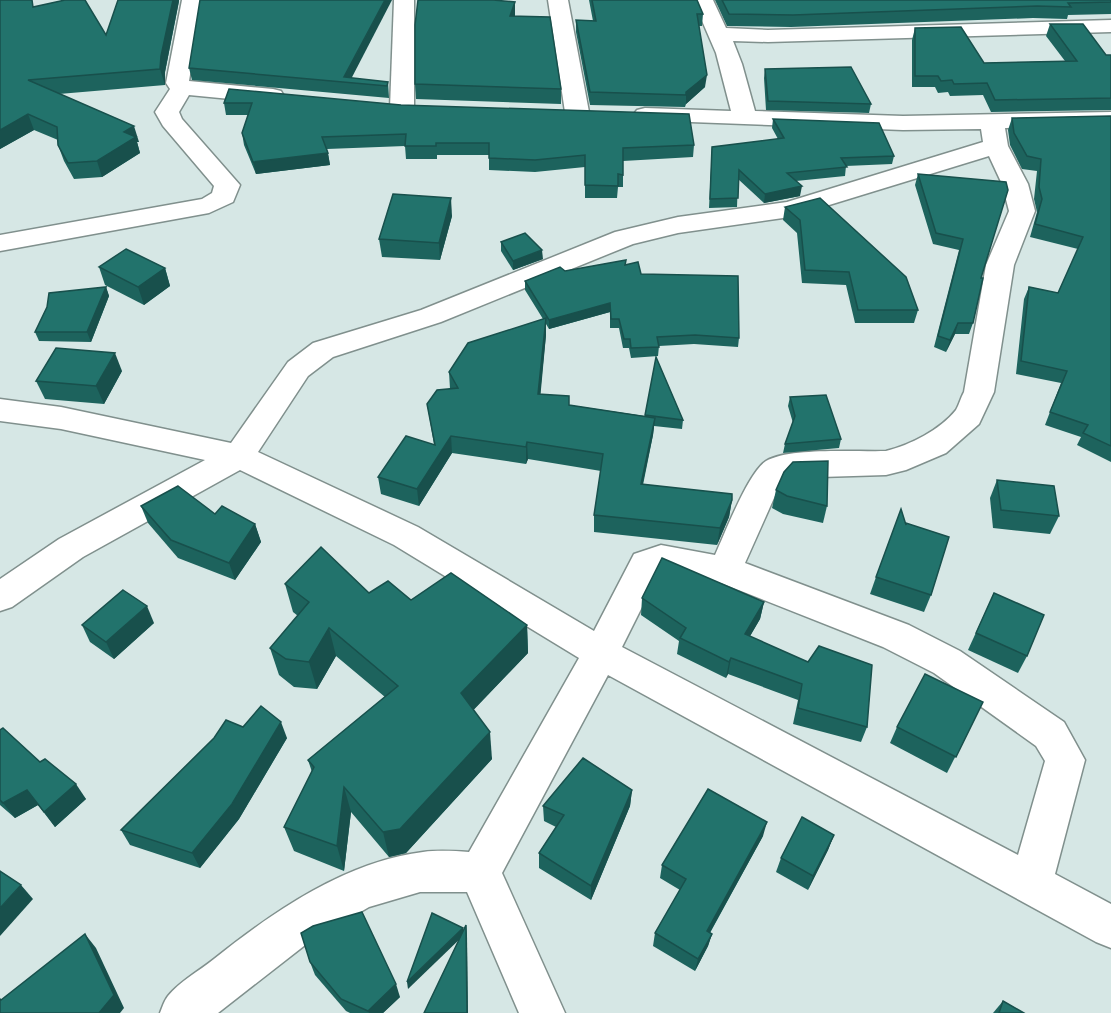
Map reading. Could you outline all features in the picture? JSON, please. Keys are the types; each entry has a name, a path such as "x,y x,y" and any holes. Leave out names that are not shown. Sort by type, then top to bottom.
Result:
{"street":[{"path":"192,0 177,83 183,88 298,98"},
{"path":"402,107 404,0"},
{"path":"553,112 587,112 558,0"},
{"path":"703,0 728,50 729,62 745,118"},
{"path":"718,34 768,36 1111,26"},
{"path":"0,243 208,205 224,197 227,185 171,121 167,112 170,104 183,88"},
{"path":"628,114 903,123 994,134"},
{"path":"0,597 71,548 239,456 298,369 323,350 431,316 624,238 678,225 790,209 994,134 1111,119"},
{"path":"725,570 765,483 777,470 791,465 886,463 906,458 935,445 968,416 979,392 1000,265 1022,211 1015,184 994,134"},
{"path":"0,410 61,418 239,456 406,536 601,653 1111,927"},
{"path":"480,872 601,653 646,564 661,558 725,570 896,636 947,662 1050,734 1065,760 1031,884"},
{"path":"183,1013 315,910 378,882 421,872 480,872"},
{"path":"480,872 542,1013"}],"building":[{"path":"0,0 32,0 33,7 65,0 85,0 106,35 118,0 173,0 160,69 28,80 134,126 124,132 136,137 97,161 68,163 58,145 57,127 28,114 0,130"},
{"path":"200,0 385,0 344,77 388,82 387,86 189,68"},
{"path":"418,0 515,2 510,16 550,17 561,89 415,84 415,25"},
{"path":"592,0 697,0 703,14 697,14 707,75 686,92 686,95 590,92 576,20 596,21"},
{"path":"722,0 1111,0 1111,2 1068,3 1071,7 1037,6 793,15 729,14"},
{"path":"1050,24 1083,24 1106,55 1111,55 1111,98 995,100 987,83 954,84 952,80 941,81 938,76 915,76 915,28 961,27 984,63 1077,61"},
{"path":"851,67 871,104 768,101 765,69"},
{"path":"229,89 401,105 689,114 694,145 623,148 623,175 618,174 618,186 585,185 585,155 535,160 489,158 489,143 436,143 436,146 405,146 406,134 322,137 328,153 253,162 242,133 252,103 224,103"},
{"path":"1111,116 1111,446 1083,433 1088,425 1050,412 1067,371 1021,361 1029,287 1058,293 1083,237 1035,224 1042,199 1039,187 1041,159 1027,156 1014,133 1012,118"},
{"path":"773,119 879,123 894,156 841,158 847,167 787,173 802,186 765,194 739,170 738,198 710,199 712,147 784,138"},
{"path":"918,174 1006,182 1008,190 981,278 983,278 973,323 958,323 950,340 938,336 963,239 936,233"},
{"path":"393,194 451,198 439,243 379,239"},
{"path":"820,198 906,277 918,310 858,310 849,272 805,270 800,220 785,207"},
{"path":"525,233 542,250 513,261 501,242"},
{"path":"126,249 165,268 138,287 99,267"},
{"path":"626,260 625,265 638,262 641,274 738,276 739,338 695,335 657,337 659,347 631,348 630,339 624,339 619,319 611,319 610,303 549,320 525,281 560,267 565,271"},
{"path":"106,287 87,332 35,332 47,307 49,293"},
{"path":"546,318 538,394 569,396 569,405 655,418 641,484 732,494 732,500 720,528 594,515 603,454 527,442 526,447 451,436 417,489 378,477 406,436 435,445 427,404 437,390 458,388 449,372 468,343"},
{"path":"56,348 115,353 96,386 36,381"},
{"path":"656,357 683,420 645,415"},
{"path":"826,395 841,439 785,444 795,416 790,397"},
{"path":"828,461 827,506 787,496 776,490 784,472 793,462"},
{"path":"997,480 1054,486 1059,516 1001,510"},
{"path":"178,486 215,514 222,506 255,524 229,563 171,540 141,506"},
{"path":"901,509 906,525 906,523 949,537 931,595 876,577"},
{"path":"321,547 369,593 388,581 411,600 451,573 527,625 461,693 490,732 400,829 383,832 344,787 337,846 284,827 314,767 308,760 398,686 329,628 309,662 286,659 270,648 309,602 285,584"},
{"path":"662,558 764,602 745,634 808,662 819,646 872,665 867,727 798,708 802,684 731,658 729,662 680,638 686,628 642,598"},
{"path":"123,590 147,606 106,642 82,625"},
{"path":"994,593 1044,615 1027,656 976,633"},
{"path":"925,674 983,702 956,757 897,727"},
{"path":"261,706 281,722 232,804 192,853 121,830 214,738 226,720 243,727"},
{"path":"3,728 40,762 45,759 76,784 44,812 27,790 3,803 0,800 0,730"},
{"path":"583,758 632,790 591,886 539,853 564,815 543,806"},
{"path":"708,789 767,822 707,931 712,934 698,959 655,933 686,879 662,865"},
{"path":"802,817 834,835 813,876 781,858"},
{"path":"0,871 21,885 0,908"},
{"path":"362,912 396,984 368,1011 341,999 310,962 301,933 313,926"},
{"path":"432,913 463,928 407,982"},
{"path":"466,925 467,1013 424,1013"},
{"path":"85,934 114,995 99,1013 0,1013 0,999"},
{"path":"1003,1001 1024,1013 999,1013"}]}
